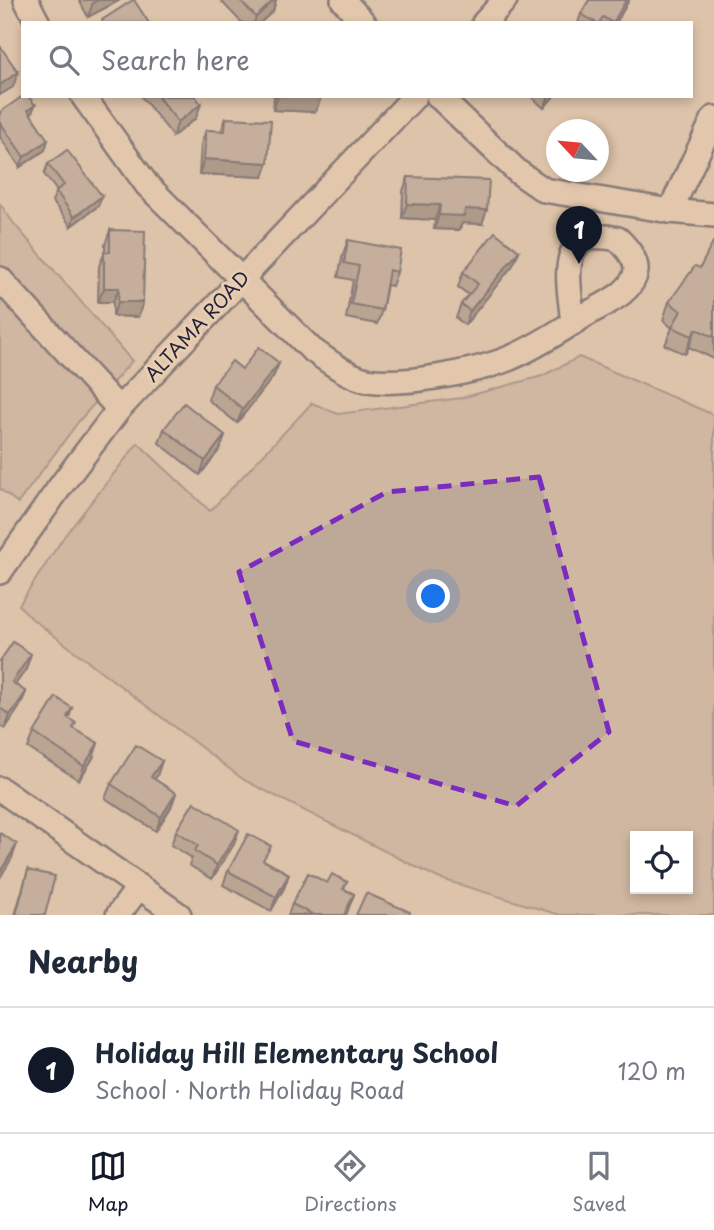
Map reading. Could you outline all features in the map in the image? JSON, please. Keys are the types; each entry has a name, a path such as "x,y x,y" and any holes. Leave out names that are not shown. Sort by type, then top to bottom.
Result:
{"street":[{"path":"26,0 37,21"},
{"path":"343,0 362,21"},
{"path":"486,21 505,0"},
{"path":"84,98 147,185 311,349 332,364 366,380 406,381 478,368 511,358 573,323"},
{"name":"ALTAMA ROAD","path":"0,572 119,409 413,98"},
{"path":"440,98 518,172 544,190 670,211 714,215"},
{"path":"670,211 714,118"},
{"path":"0,279 119,409"},
{"path":"0,789 179,915"},
{"path":"118,915 138,888"}],"highlighted area":[{"path":"539,477 609,732 516,806 293,741 239,572 387,492"}],"shaded area":[{"path":"0,204 132,361 79,421 18,503 0,489"},
{"path":"579,357 714,415 714,915 560,915 438,878 244,780 31,618 19,605 63,538 138,443 210,511 312,403 338,414 461,398 542,376"}],"building":[{"path":"134,0 148,21 102,21"},
{"path":"239,0 274,0 256,17"},
{"path":"589,0 626,0 614,21 603,17 600,21 593,21 581,14"},
{"path":"0,46 18,72 0,85"},
{"path":"21,97 30,98 35,105 28,110 48,140 24,157 0,122 0,112"},
{"path":"159,98 196,98 201,104 178,122"},
{"path":"226,118 271,120 268,163 204,159 206,130 225,131"},
{"path":"67,150 102,196 74,217 56,191 64,185 48,164"},
{"path":"408,177 489,180 487,210 465,209 464,216 439,215 440,205 407,204"},
{"path":"110,230 145,231 143,302 118,302 119,288 104,288 104,252 110,252"},
{"path":"495,232 519,251 470,311 461,304 478,284 463,272"},
{"path":"348,240 401,250 397,272 389,270 382,310 351,304 359,266 344,263"},
{"path":"713,242 714,337 696,329 692,336 672,327 681,311 669,302 695,266 700,268"},
{"path":"259,347 279,363 243,409 213,385 232,361 242,369"},
{"path":"184,403 225,435 205,461 164,429"},
{"path":"13,642 31,654 12,682 26,692 10,715 0,708 0,661"},
{"path":"56,697 72,708 67,717 76,723 73,728 98,743 84,766 34,733"},
{"path":"136,745 162,761 151,777 176,793 161,817 111,784"},
{"path":"194,802 239,830 217,865 195,851 198,845 176,831"},
{"path":"0,833 17,844 0,872"},
{"path":"248,834 271,846 263,860 289,874 276,897 228,871"},
{"path":"28,870 55,876 45,915 16,915"},
{"path":"308,873 327,883 332,874 347,882 343,889 354,894 344,915 314,915 292,904"},
{"path":"366,893 410,912 409,915 356,915"}],"place":[{"name":"Holiday Hill Elementary School","path":"579,264"}]}
